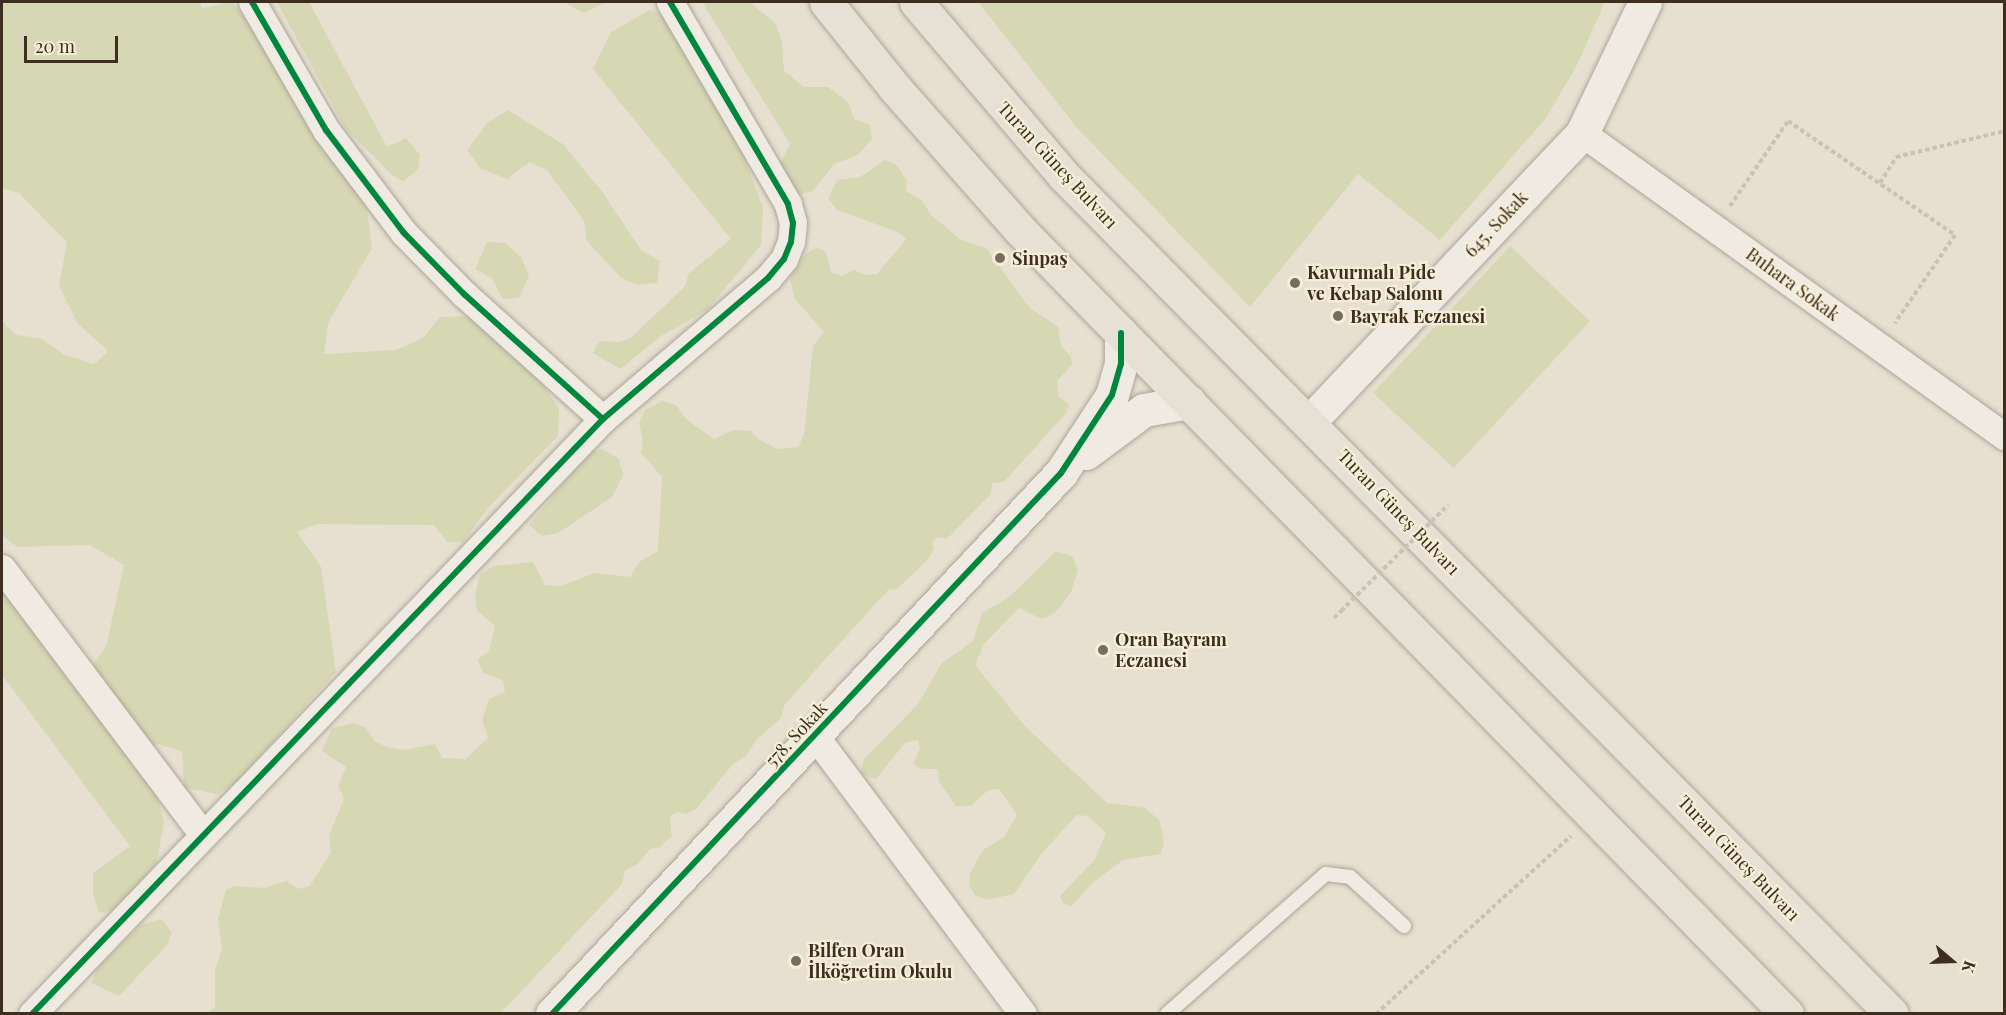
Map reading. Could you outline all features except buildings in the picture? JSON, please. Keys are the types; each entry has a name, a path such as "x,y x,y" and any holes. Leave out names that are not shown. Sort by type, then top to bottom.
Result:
{"main road":[{"path":"826,2 894,87 1012,221 1787,1014"},
{"name":"Turan Güneş Bulvarı","path":"916,2 1063,175 1310,421 1892,1014"}],"street":[{"path":"252,2 326,130 404,233 464,294 603,419"},
{"path":"32,1014 202,833 603,419 768,278 784,260 791,242 793,223 788,204 670,2"},
{"name":"645. Sokak","path":"1310,421 1582,133 1644,2"},
{"name":"Buhara Sokak","path":"1582,133 2004,436"},
{"path":"1061,472 1112,395 1121,364 1121,333"},
{"path":"1061,472 1144,410 1189,402"},
{"name":"578. Sokak","path":"552,1014 1061,472"},
{"path":"2,568 202,833"},
{"path":"815,736 1023,1014"}],"lane":[{"path":"1167,1014 1326,874 1350,878 1404,926"}],"path":[{"path":"1715,228 1788,121 1955,235 1880,346"},
{"path":"1880,183 1896,157 2004,131"},
{"path":"1334,618 1448,505"},
{"path":"1377,1013 1594,816"}],"green space":[{"path":"2,2 200,2 202,8 232,2 263,41 366,202 372,248 328,323 324,354 396,350 423,338 440,317 469,316 534,370 559,409 558,436 488,508 463,542 447,542 434,525 318,524 297,532 321,567 336,672 237,782 218,794 184,788 182,751 157,744 131,764 156,792 164,821 157,861 138,887 112,911 99,912 93,894 93,873 130,846 2,675 2,588 74,688 106,647 124,565 90,545 17,547 2,535 2,321 16,335 40,338 65,355 94,364 108,351 78,324 59,286 67,242 19,193 2,188"},
{"path":"277,2 309,2 387,147 406,138 420,155 418,170 403,181 393,176 345,128"},
{"path":"564,2 606,2 583,13"},
{"path":"702,2 750,2 775,23 782,42 784,71 804,87 828,87 848,102 854,119 870,125 872,139 858,155 834,164 813,191 797,195 777,169 790,144"},
{"path":"978,2 1605,2 1577,65 1546,118 1440,240 1358,174 1250,307 1078,129"},
{"path":"650,10 666,16 738,140 763,208 761,245 707,310 661,336 620,369 593,353 599,341 619,342 631,338 686,285 688,274 731,239 593,69 611,32"},
{"path":"508,110 563,144 601,190 641,250 660,261 657,283 637,285 620,277 587,241 584,221 547,170 529,162 507,179 480,168 467,150 488,122"},
{"path":"885,160 897,165 907,181 906,191 922,200 930,214 960,239 987,249 1029,307 1058,327 1061,346 1071,357 1072,365 1057,381 1059,397 1069,404 1066,413 1004,482 992,483 991,494 947,539 938,537 932,541 934,548 929,558 897,589 888,590 785,704 781,718 757,739 745,757 733,764 697,808 687,814 677,812 670,817 672,836 660,847 650,849 637,865 625,870 622,884 501,1013 206,1013 215,1008 215,969 222,949 218,919 226,890 234,886 265,888 286,881 299,889 310,886 331,852 329,836 344,799 338,786 346,767 322,751 332,728 354,723 366,728 374,741 387,747 405,750 435,744 442,758 466,759 488,738 482,720 489,699 505,692 503,681 484,673 477,660 489,651 495,626 477,611 475,596 480,574 494,566 533,562 545,585 560,586 595,573 630,577 639,562 658,551 662,477 641,453 643,440 639,423 645,410 662,401 676,405 686,419 714,439 733,430 751,431 758,439 777,449 798,447 804,435 813,346 824,332 794,298 790,278 805,254 817,247 826,252 831,272 841,276 854,270 865,275 877,274 906,239 898,232 837,210 828,199 837,180 860,177"},
{"path":"487,242 505,243 522,258 529,276 519,298 503,299 492,278 475,269"},
{"path":"1510,246 1590,321 1454,468 1373,393"},
{"path":"603,449 619,459 623,475 612,497 558,533 542,536 529,525 589,452"},
{"path":"1056,551 1072,556 1078,570 1071,592 1055,613 1041,619 1019,608 984,644 975,665 1025,726 1107,803 1144,807 1160,821 1164,844 1160,854 1123,860 1092,883 1071,907 1063,903 1060,896 1095,859 1106,833 1088,816 1077,815 1042,853 1014,894 986,900 975,895 969,885 970,873 983,850 1004,837 1017,815 999,789 988,790 971,806 956,806 939,782 938,769 921,769 913,763 920,749 918,740 905,743 876,779 861,775 864,759 918,704 941,664 973,641 982,613 1009,597"},
{"path":"162,919 172,933 167,945 119,996 91,983 99,966 141,925"}],"cycle path":[{"path":"252,2 326,130 404,233 464,294 603,419"},
{"path":"32,1014 603,419 768,278 784,259 791,242 793,223 788,204 670,2"},
{"path":"552,1014 1061,473 1112,395 1121,364 1121,333"}],"place":[{"name":"Sinpaş","path":"1000,258"},
{"name":"Kavurmalı Pide ve Kebap Salonu","path":"1295,283"},
{"name":"Bayrak Eczanesi","path":"1338,316"},
{"name":"Oran Bayram Eczanesi","path":"1103,650"},
{"name":"Bilfen Oran İlköğretim Okulu","path":"796,961"}]}
